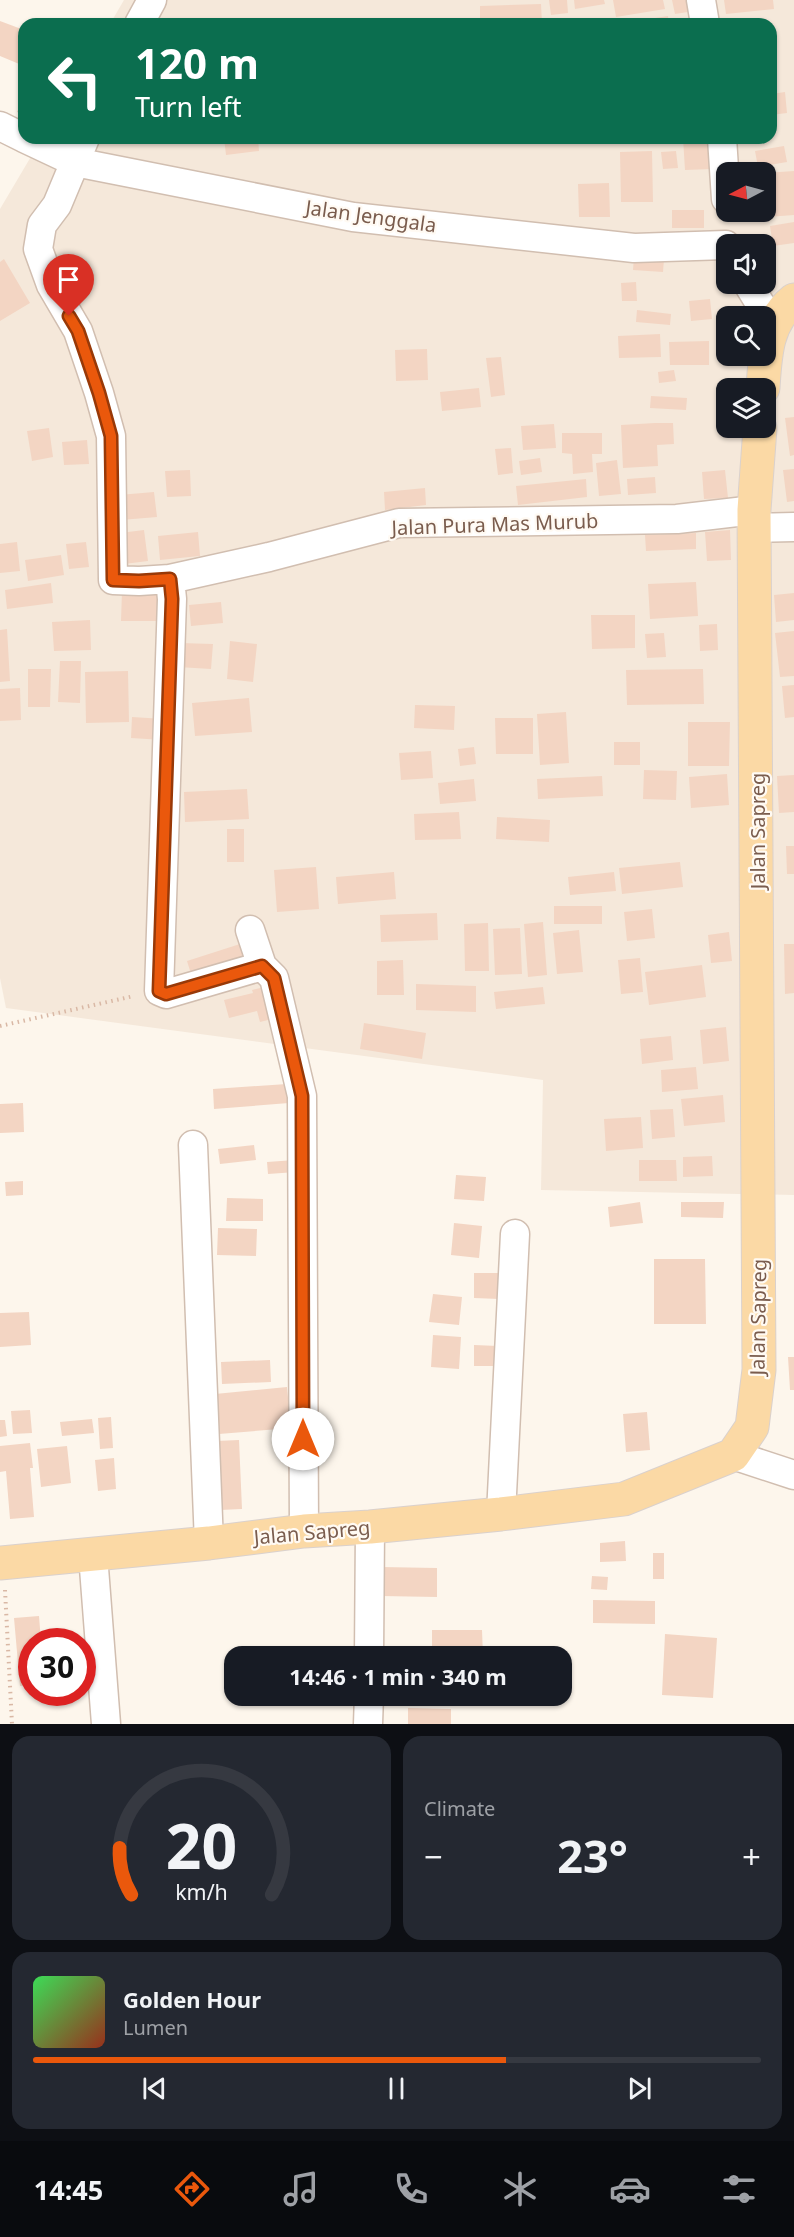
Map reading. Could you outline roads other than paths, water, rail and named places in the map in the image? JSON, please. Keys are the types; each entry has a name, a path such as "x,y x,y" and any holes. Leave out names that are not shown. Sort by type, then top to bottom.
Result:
{"main road":[{"path":"764,378 765,351 786,309"},
{"name":"Jalan Sapreg","path":"2,1563 624,1500 733,1455 752,1427 759,1370 755,519 759,438"}],"street":[{"path":"142,18 152,0"},
{"path":"701,0 704,18"},
{"name":"Jalan Jenggala","path":"0,126 18,135"},
{"name":"Jalan Jenggala","path":"52,144 353,217 634,248 716,245"},
{"path":"722,144 724,162"},
{"name":"Jalan Pura Mas Murub","path":"80,150 57,205 42,225 38,249 51,285 78,331 111,436 113,580 170,579 269,557 399,523 755,519 794,527"},
{"path":"763,294 786,309"},
{"path":"170,579 172,599 159,991 166,994 262,966"},
{"path":"250,930 262,966 274,978 302,1096 304,1531"},
{"path":"193,1145 209,1543"},
{"path":"501,1514 515,1233"},
{"path":"733,1455 794,1475"},
{"path":"369,1646 370,1527"},
{"path":"93,1555 106,1724"},
{"path":"368,1724 369,1706"}]}
